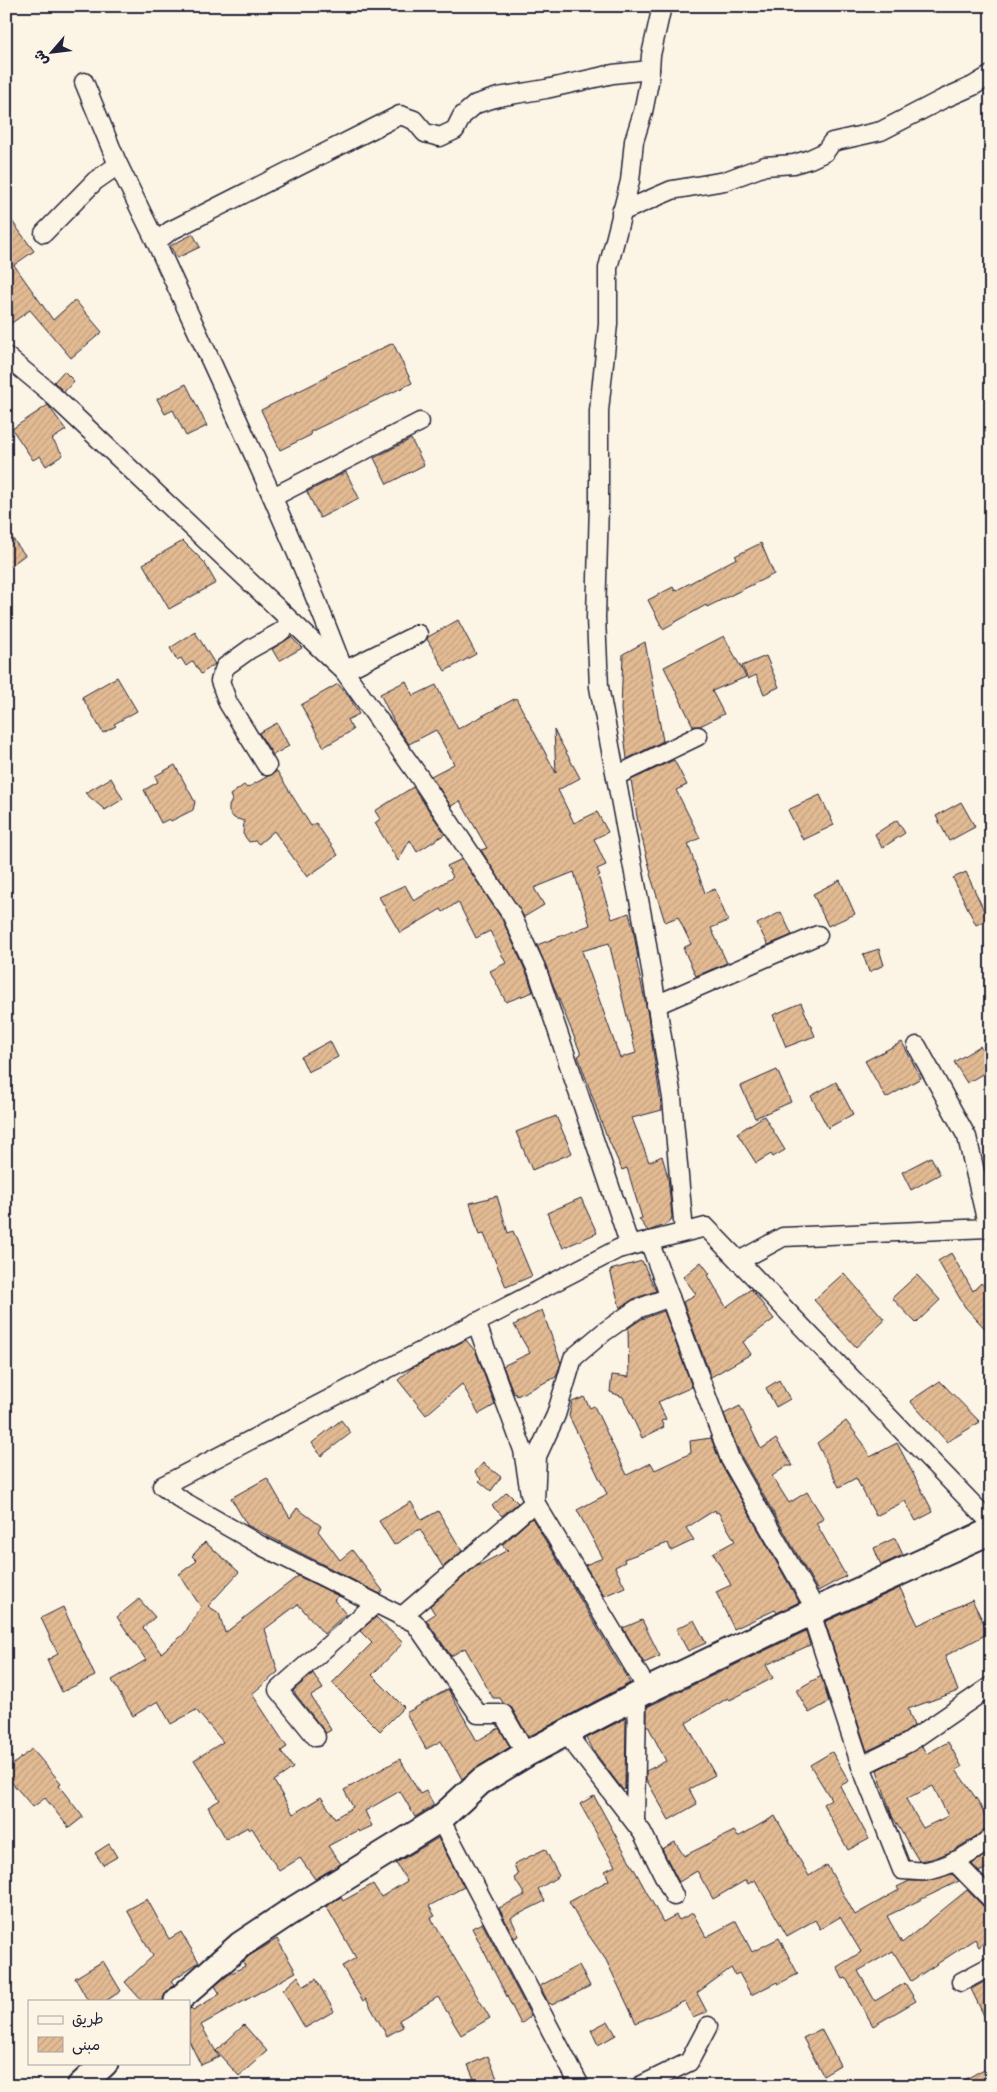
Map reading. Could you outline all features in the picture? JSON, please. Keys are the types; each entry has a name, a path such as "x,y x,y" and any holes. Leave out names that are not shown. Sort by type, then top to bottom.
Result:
{"street":[{"path":"662,6 651,55 643,112 634,141 630,181 608,268 608,324 599,411 596,618 599,687 672,1098 684,1232"},
{"path":"156,242 170,231 400,115 414,120 424,133 440,137 455,130 462,116 476,104 498,97 546,89 613,74 650,70"},
{"path":"621,212 672,190 725,181 765,166 794,164 810,159 824,152 832,142 881,132 943,99 974,86 991,74"},
{"path":"84,82 118,165 156,242 273,498 316,596 344,671"},
{"path":"44,233 95,181 118,165"},
{"path":"6,356 47,390 344,671 420,778 511,914 537,970 630,1246"},
{"path":"273,498 420,422"},
{"path":"267,766 228,703 220,681 225,667 250,649 279,633 292,622"},
{"path":"344,671 418,634"},
{"path":"616,776 698,736"},
{"path":"656,1005 818,935"},
{"path":"739,1261 783,1237 988,1228 967,1137 917,1046"},
{"path":"526,1754 503,1714 478,1714 415,1623 260,1544 183,1501 162,1486 618,1249 706,1227 991,1523"},
{"path":"650,1241 730,1459 816,1610 814,1622 861,1766 902,1870 925,1871 954,1861 980,1847 991,1837"},
{"path":"401,1617 535,1502 537,1456 556,1415 573,1358 604,1332 637,1309 670,1297"},
{"path":"476,1322 523,1450 530,1494 642,1693 635,1822"},
{"path":"178,2000 240,1946 288,1913 440,1820 480,1782 526,1754 642,1693 816,1610 991,1531"},
{"path":"316,1736 278,1690 375,1604"},
{"path":"861,1766 908,1743 991,1686"},
{"path":"566,1733 642,1832 674,1896"},
{"path":"440,1820 580,2086"},
{"path":"954,1861 991,1899"},
{"path":"961,1982 991,1966"},
{"path":"640,2086 689,2062 708,2026"},
{"path":"80,2086 104,2064"}],"building":[{"path":"6,213 34,251 14,265 53,320 75,300 102,332 71,358 30,310 6,327"},
{"path":"193,234 200,247 177,258 170,246"},
{"path":"393,343 412,383 310,432 311,435 280,450 261,410 327,377 326,375"},
{"path":"64,371 74,381 64,392 54,382"},
{"path":"186,384 207,426 186,436 173,410 165,414 157,399"},
{"path":"48,405 66,430 52,439 63,455 46,466 40,456 33,460 12,429"},
{"path":"411,439 424,465 387,484 374,458"},
{"path":"346,472 359,498 320,518 307,492"},
{"path":"6,530 25,555 6,569"},
{"path":"183,541 204,562 216,583 169,609 143,564"},
{"path":"761,543 774,574 707,607 706,605 663,629 648,600 673,587 675,591"},
{"path":"458,620 476,654 445,671 427,639"},
{"path":"195,632 215,664 201,674 193,661 186,666 181,658 177,660 170,648"},
{"path":"724,636 746,677 712,691 724,714 700,726 693,726 664,667"},
{"path":"291,637 302,648 279,661 272,649"},
{"path":"645,642 663,741 627,759 621,710 623,654"},
{"path":"766,656 779,687 764,694 756,675 748,679 742,666"},
{"path":"117,677 137,711 114,724 116,726 103,733 82,697"},
{"path":"406,681 413,696 436,685 458,729 516,698 556,773 554,730 580,778 558,790 574,823 597,812 608,832 594,839 606,865 597,869 600,875 598,876 612,919 629,913 633,928 638,958 636,959 647,1010 662,1110 632,1118 649,1162 662,1156 668,1177 672,1217 670,1222 665,1225 648,1231 639,1219 642,1218 627,1168 622,1170 603,1127 578,1056 581,1054 537,945 590,925 574,872 534,888 544,905 524,917 481,850 487,848 460,801 451,806 431,776 454,764 436,730 409,744 396,726 380,694","holes":["609,943 636,1053 620,1058 582,951"]},
{"path":"338,684 350,698 359,714 347,720 353,730 324,747 301,705"},
{"path":"277,723 289,746 273,755 259,733"},
{"path":"674,760 687,785 676,790 700,838 688,844 705,893 715,889 728,921 711,928 727,963 696,976 683,948 691,944 678,917 665,922 650,874 638,823 631,780"},
{"path":"175,765 195,802 193,810 171,821 169,819 161,823 144,790 158,782 155,776"},
{"path":"277,771 311,826 316,823 338,855 307,877 274,831 259,844 255,841 249,842 243,834 244,821 234,818 229,812 232,800 230,795 244,785 247,788"},
{"path":"111,778 123,799 105,810 85,793"},
{"path":"413,787 445,834 417,852 410,840 398,861 375,823 380,819 375,811"},
{"path":"820,795 834,825 803,840 788,810"},
{"path":"961,802 975,827 949,841 936,816"},
{"path":"897,820 905,833 882,848 875,834"},
{"path":"462,859 502,919 527,974 533,992 506,1002 490,971 506,963 490,931 476,938 458,902 443,912 441,909 400,933 379,897 405,885 414,901 453,877 447,866"},
{"path":"966,872 988,919 976,925 953,878"},
{"path":"840,880 855,914 828,926 813,894"},
{"path":"781,912 792,935 768,945 757,924"},
{"path":"879,949 884,965 869,972 863,954"},
{"path":"801,1003 815,1036 786,1047 773,1015"},
{"path":"330,1041 338,1057 308,1072 301,1057"},
{"path":"902,1042 921,1078 886,1098 865,1061"},
{"path":"980,1046 991,1065 991,1069 967,1083 954,1062"},
{"path":"777,1070 791,1102 755,1118 741,1086"},
{"path":"836,1082 853,1114 828,1128 811,1096"},
{"path":"556,1116 572,1153 532,1170 516,1132"},
{"path":"764,1116 785,1150 773,1157 771,1154 756,1163 737,1133"},
{"path":"931,1157 940,1174 911,1190 902,1172"},
{"path":"497,1196 508,1233 513,1231 532,1276 506,1287 484,1234 479,1235 470,1203"},
{"path":"581,1198 597,1233 563,1248 547,1213"},
{"path":"951,1253 973,1291 981,1283 991,1294 991,1335 965,1307 938,1261"},
{"path":"642,1261 656,1291 633,1299 620,1308 610,1270"},
{"path":"701,1262 710,1274 708,1275 726,1307 751,1289 774,1319 743,1342 751,1354 711,1377 683,1302 696,1294 683,1277"},
{"path":"844,1273 885,1320 856,1347 814,1300"},
{"path":"917,1275 940,1300 916,1323 892,1298"},
{"path":"542,1310 561,1363 556,1377 517,1396 514,1394 503,1366 530,1353 514,1325"},
{"path":"664,1311 692,1387 658,1402 666,1419 661,1421 664,1427 642,1438 623,1397 610,1392 612,1375 629,1377 628,1328 642,1319"},
{"path":"466,1340 476,1352 495,1405 479,1414 462,1384 426,1415 398,1380 412,1368"},
{"path":"779,1380 790,1399 776,1407 766,1388"},
{"path":"940,1381 980,1422 947,1442 910,1401"},
{"path":"584,1397 590,1408 594,1406 627,1475 651,1463 655,1470 691,1453 690,1441 711,1438 721,1464 799,1602 777,1613 775,1610 734,1629 716,1592 731,1585 713,1553 735,1541 715,1510 686,1528 694,1540 671,1551 668,1543 624,1559 625,1562 615,1567 625,1587 604,1596 585,1565 603,1558 577,1510 607,1494 569,1416 572,1402"},
{"path":"740,1406 761,1449 776,1439 793,1466 787,1466 772,1476 789,1503 807,1492 824,1519 816,1523 846,1576 818,1591 740,1454 724,1414"},
{"path":"341,1420 351,1433 321,1456 312,1443"},
{"path":"846,1421 863,1443 870,1457 897,1443 933,1512 916,1521 905,1501 876,1516 856,1478 839,1487 817,1443"},
{"path":"483,1463 501,1477 491,1491 479,1481 481,1479 475,1472"},
{"path":"267,1478 290,1518 297,1508 321,1526 318,1531 340,1560 352,1550 383,1591 380,1594 247,1525 231,1498"},
{"path":"507,1492 518,1503 502,1516 492,1506"},
{"path":"411,1502 422,1520 438,1511 462,1551 443,1567 420,1529 394,1545 379,1521"},
{"path":"532,1518 630,1683 528,1737 512,1708 503,1703 500,1698 493,1698 465,1648 451,1656 426,1620 435,1614 430,1606 474,1568 508,1550 502,1545"},
{"path":"895,1538 903,1555 881,1565 874,1548"},
{"path":"205,1542 239,1572 208,1606 219,1613 225,1633 298,1576 339,1596 334,1600 346,1614 324,1634 298,1604 265,1629 278,1672 252,1694 287,1747 281,1751 293,1768 274,1781 293,1814 321,1797 335,1818 353,1807 344,1790 400,1759 420,1794 426,1791 434,1805 415,1817 400,1791 365,1811 372,1826 359,1832 358,1830 328,1846 341,1864 315,1879 300,1858 279,1871 252,1828 249,1830 248,1827 226,1839 208,1807 220,1800 194,1760 223,1742 196,1710 171,1724 158,1701 133,1716 112,1680 146,1660 117,1617 139,1599 155,1617 143,1628 161,1653 184,1634 201,1607 179,1574 197,1561 192,1556"},
{"path":"900,1588 918,1625 972,1600 989,1633 945,1656 958,1691 908,1709 914,1726 903,1734 867,1751 825,1622"},
{"path":"63,1607 95,1676 62,1692 47,1660 58,1654 41,1618"},
{"path":"376,1617 403,1643 372,1675 404,1707 380,1731 332,1683 372,1643 360,1631"},
{"path":"642,1620 660,1656 644,1663 623,1628"},
{"path":"694,1620 706,1643 688,1651 676,1629"},
{"path":"806,1631 810,1645 766,1665 773,1678 730,1700 728,1698 686,1723 715,1775 689,1789 697,1804 669,1820 646,1779 646,1771 666,1761 647,1724 647,1707"},
{"path":"313,1673 323,1689 311,1696 331,1730 326,1733 293,1691"},
{"path":"821,1676 829,1702 809,1713 796,1690"},
{"path":"448,1689 477,1741 499,1728 510,1747 462,1779 441,1741 426,1749 406,1713"},
{"path":"626,1718 625,1789 623,1790 593,1750 587,1738"},
{"path":"948,1742 962,1767 956,1770 978,1801 990,1827 953,1851 932,1859 919,1861 892,1816 877,1770 922,1746 926,1754","holes":["933,1786 948,1816 923,1828 906,1799"]},
{"path":"32,1749 61,1783 59,1786 83,1817 69,1828 45,1798 33,1807 6,1776 6,1770"},
{"path":"832,1752 849,1781 840,1786 869,1839 848,1850 823,1804 831,1799 810,1765"},
{"path":"594,1796 663,1922 676,1915 679,1920 693,1913 706,1937 736,1921 752,1952 779,1938 798,1974 751,1995 739,1973 735,1975 731,1968 697,1993 707,2012 693,2018 685,2001 636,2023 606,1960 581,1924 569,1902 609,1880 605,1871 615,1866 580,1804"},
{"path":"775,1816 809,1876 827,1865 855,1915 899,1890 897,1887 909,1881 928,1881 952,1874 959,1881 887,1916 902,1943 967,1890 991,1914 991,1938 979,1947 975,1939 911,1981 893,1951 858,1971 875,2001 905,1983 916,2001 873,2026 846,1978 843,1979 837,1967 861,1952 840,1917 820,1929 815,1920 787,1936 755,1880 748,1884 746,1880 713,1899 697,1871 679,1882 662,1849 675,1842 684,1856 734,1831 738,1837"},
{"path":"438,1838 464,1887 429,1906 435,1916 431,1918 490,2018 461,2035 438,1997 399,2020 403,2027 387,2036 366,1999 363,2001 342,1966 356,1958 326,1906 341,1897 343,1901 373,1884 381,1897 407,1881 396,1863"},
{"path":"109,1844 117,1857 103,1865 95,1853"},
{"path":"545,1849 559,1876 538,1889 545,1901 511,1918 519,1936 514,1938 499,1908 525,1895 514,1878 518,1875 514,1864"},
{"path":"991,1851 991,1866 979,1872 972,1864"},
{"path":"147,1899 169,1939 181,1932 199,1962 171,1981 174,1984 167,1991 163,2000 141,2000 125,1982 153,1956 127,1910"},
{"path":"482,1923 531,2016 521,2024 472,1928"},
{"path":"277,1939 296,1972 201,2025 219,2057 201,2065 190,2043 190,2009 193,2010 220,1994 215,1986 228,1975 245,1966 243,1962 249,1956"},
{"path":"103,1961 121,1991 108,2000 87,2000 75,1978"},
{"path":"579,1965 590,1986 552,2005 549,2004 540,1986"},
{"path":"298,1976 304,1986 316,1979 334,2011 305,2028 283,1990"},
{"path":"984,1982 991,1997 991,2030 971,1989"},
{"path":"608,2021 616,2035 598,2045 591,2030"},
{"path":"244,2025 267,2051 239,2076 216,2051"},
{"path":"821,2029 840,2065 823,2075 803,2038"},
{"path":"488,2056 500,2086 477,2086 468,2065"},
{"path":"991,2065 991,2086 954,2086"}]}
